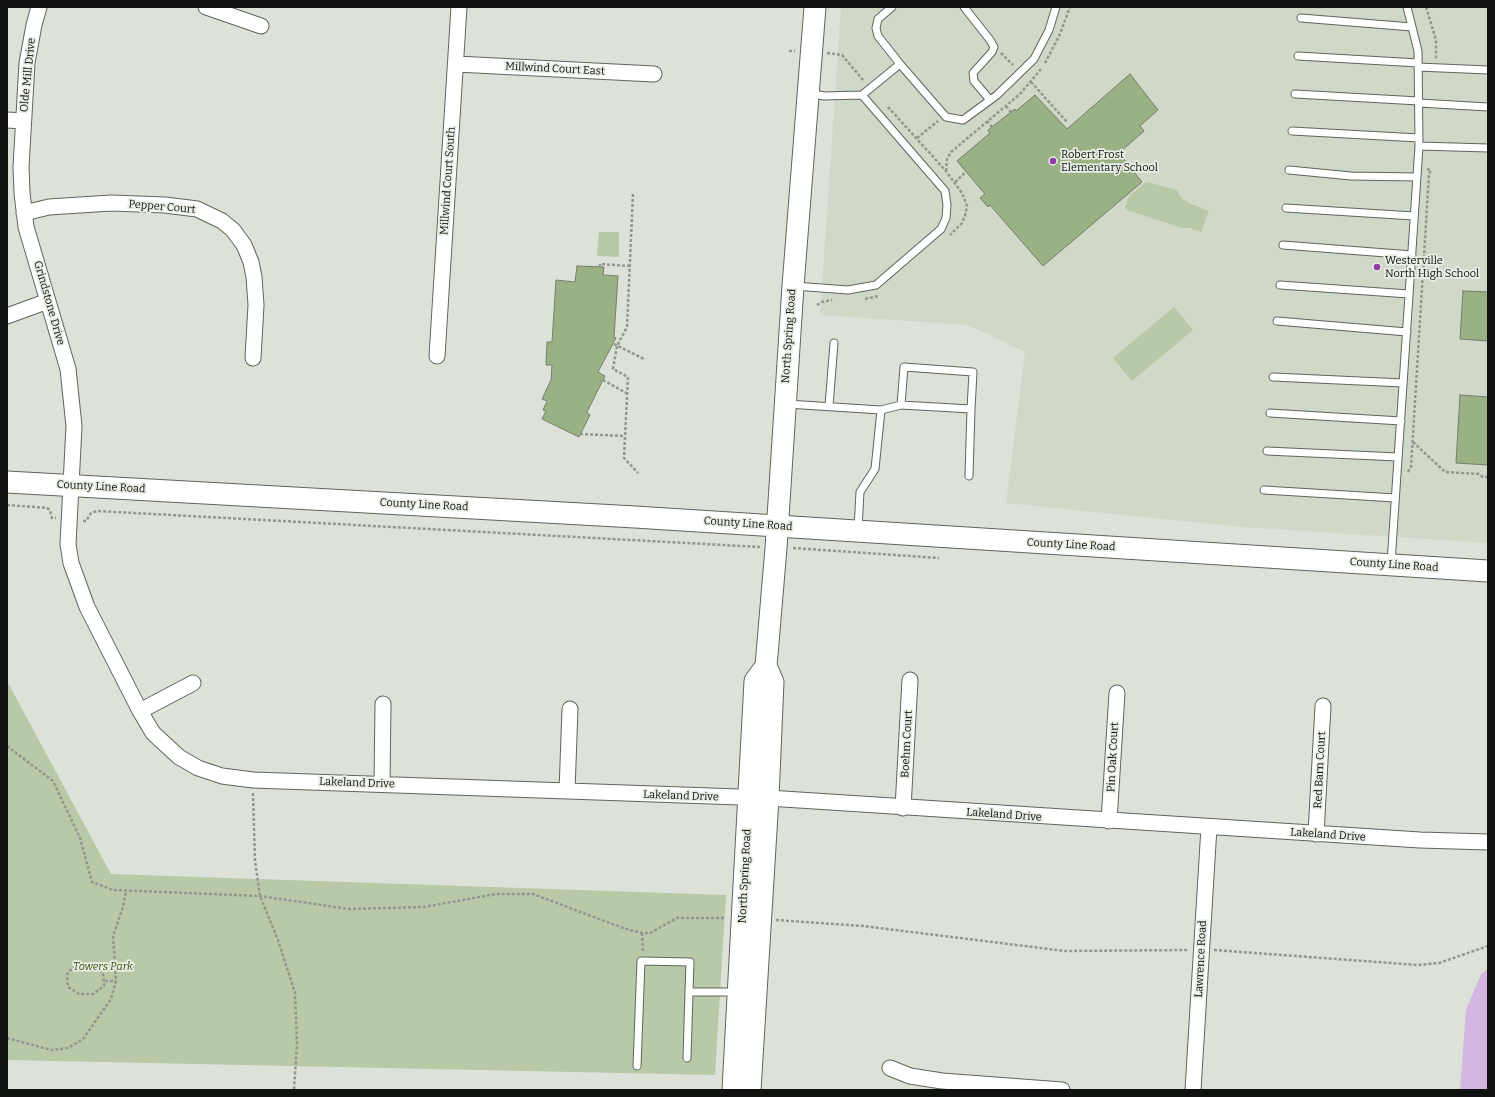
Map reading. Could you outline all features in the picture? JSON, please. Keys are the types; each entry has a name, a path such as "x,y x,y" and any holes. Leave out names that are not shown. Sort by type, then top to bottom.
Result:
{"main road":[{"name":"North Spring Road","path":"750,1090 748,993 758,798 773,682 766,666 778,526 793,286 815,7"},
{"name":"County Line Road","path":"7,482 612,515 857,532 1488,571"},
{"name":"North Spring Road","path":"733,1090 748,993"}],"street":[{"name":"Olde Mill Drive","path":"23,121 27,63 34,25 40,7"},
{"path":"206,7 261,26"},
{"name":"Millwind Court South","path":"437,356 459,7"},
{"name":"Millwind Court East","path":"456,64 654,74"},
{"path":"7,120 23,121"},
{"name":"Grindstone Drive","path":"23,121 21,167 26,228 68,369 72,396 74,426 70,486"},
{"name":"Pepper Court","path":"24,214 49,207 110,203 165,205 197,209 222,221 233,230 244,245 253,272 256,305 253,358"},
{"path":"7,316 48,301"},
{"name":"Lakeland Drive","path":"70,486 68,544 71,563 87,607 140,711 153,733 179,757 198,768 222,776 253,780 758,798 1316,834 1488,842"},
{"name":"Boehm Court","path":"903,808 910,680"},
{"path":"140,711 193,683"},
{"name":"Pin Oak Court","path":"1109,821 1117,693"},
{"path":"382,784 383,704"},
{"name":"Red Barn Court","path":"1316,834 1323,706"},
{"path":"567,791 570,709"},
{"name":"Lawrence Road","path":"1193,1090 1209,827"},
{"path":"890,1068 910,1076 942,1082 1062,1090"}],"lane":[{"path":"892,7 878,19 876,28 878,36 946,118 963,120 990,100 1034,59 1049,30 1056,7"},
{"path":"964,7 994,47 973,73 974,81 990,100"},
{"path":"1390,565 1419,146 1418,51 1407,7"},
{"path":"1301,18 1412,27"},
{"path":"1298,56 1488,70"},
{"path":"809,94 824,96 862,95 900,64"},
{"path":"1295,94 1488,107"},
{"path":"793,286 848,290 876,285 941,229 946,218 947,205 945,191 862,95"},
{"path":"1292,131 1419,138"},
{"path":"1419,146 1488,148"},
{"path":"1289,170 1351,176 1417,177"},
{"path":"1286,208 1414,216"},
{"path":"1283,245 1412,255"},
{"path":"1280,285 1409,294"},
{"path":"1277,321 1407,332"},
{"path":"829,406 834,343"},
{"path":"901,405 904,367 973,372 969,476"},
{"path":"1273,377 1403,383"},
{"path":"785,404 881,410 901,405 971,409"},
{"path":"857,532 860,492 875,469 881,410"},
{"path":"1270,414 1401,421"},
{"path":"1267,450 1398,457"},
{"path":"1264,490 1395,498"},
{"path":"637,1066 641,960 690,962 687,1058"},
{"path":"689,992 748,993"}],"path":[{"path":"1426,7 1433,25 1436,48"},
{"path":"993,50 1004,55 1013,65"},
{"path":"825,52 842,55 917,138 962,192 967,206 962,223 947,239"},
{"path":"1029,80 1067,122"},
{"path":"1006,106 1011,112"},
{"path":"987,121 992,128"},
{"path":"917,138 929,128"},
{"path":"1407,473 1411,467 1429,174 1431,170 1427,169"},
{"path":"955,182 966,172"},
{"path":"633,194 627,328 617,346 613,369 628,377 624,458 638,473"},
{"path":"600,267 600,264 630,266"},
{"path":"863,299 880,295"},
{"path":"817,305 822,302 834,300"},
{"path":"614,344 644,359"},
{"path":"603,380 628,394"},
{"path":"580,434 625,436"},
{"path":"1413,441 1445,472 1479,474 1483,477 1488,477"},
{"path":"7,505 47,508 50,510 52,518 86,521 91,513 97,511 939,558"},
{"path":"7,746 53,781 80,838 92,882 113,890 260,896 349,909 424,907 496,894 533,894 642,934 650,933 678,918 751,919 863,926 1065,951 1201,949 1418,965 1439,963 1488,946"},
{"path":"253,780 255,861 260,896 278,940 295,993 297,1043 294,1090"},
{"path":"7,1038 21,1041 39,1048 51,1050 68,1048 83,1039 111,998 116,981 113,936 123,907 126,891"},
{"path":"642,934 644,961"},
{"path":"89,963 100,968 105,981 101,989 97,992 85,995 79,994 68,987 67,975 76,965 89,963"},
{"path":"105,981 116,981"}],"shaded area":[{"name":"Robert Frost Elementary School","path":"841,7 1488,7 1488,543 1243,527 1006,503 1025,352 968,325 820,315"},
{"path":"1488,969 1488,1090 1460,1090 1466,1010 1481,974"}],"green space":[{"path":"1146,182 1177,190 1182,199 1209,211 1201,232 1189,228 1182,228 1127,210 1125,208 1129,196"},
{"path":"599,232 619,232 619,257 597,256"},
{"path":"1174,307 1193,330 1132,381 1113,358"},
{"name":"Towers Park","path":"7,681 111,874 726,895 715,1075 7,1060"}],"building":[{"name":"Robert Frost Elementary School","path":"1130,74 1158,110 1140,126 1144,131 1119,153 1142,182 1043,266 990,205 988,207 980,198 985,194 957,161 990,133 988,130 1015,109 1016,111 1035,95 1067,129"},
{"path":"577,266 604,267 603,275 618,276 614,337 616,338 598,372 605,376 587,412 590,415 579,437 542,419 546,411 543,410 547,401 542,399 551,380 552,365 546,365 547,342 552,342 556,280 575,282"},
{"path":"1463,291 1488,292 1488,341 1460,339"},
{"path":"1460,395 1488,397 1488,465 1456,463"}],"place":[{"name":"Robert Frost Elementary School","path":"1053,161"},
{"name":"Westerville North High School","path":"1377,267"}]}
